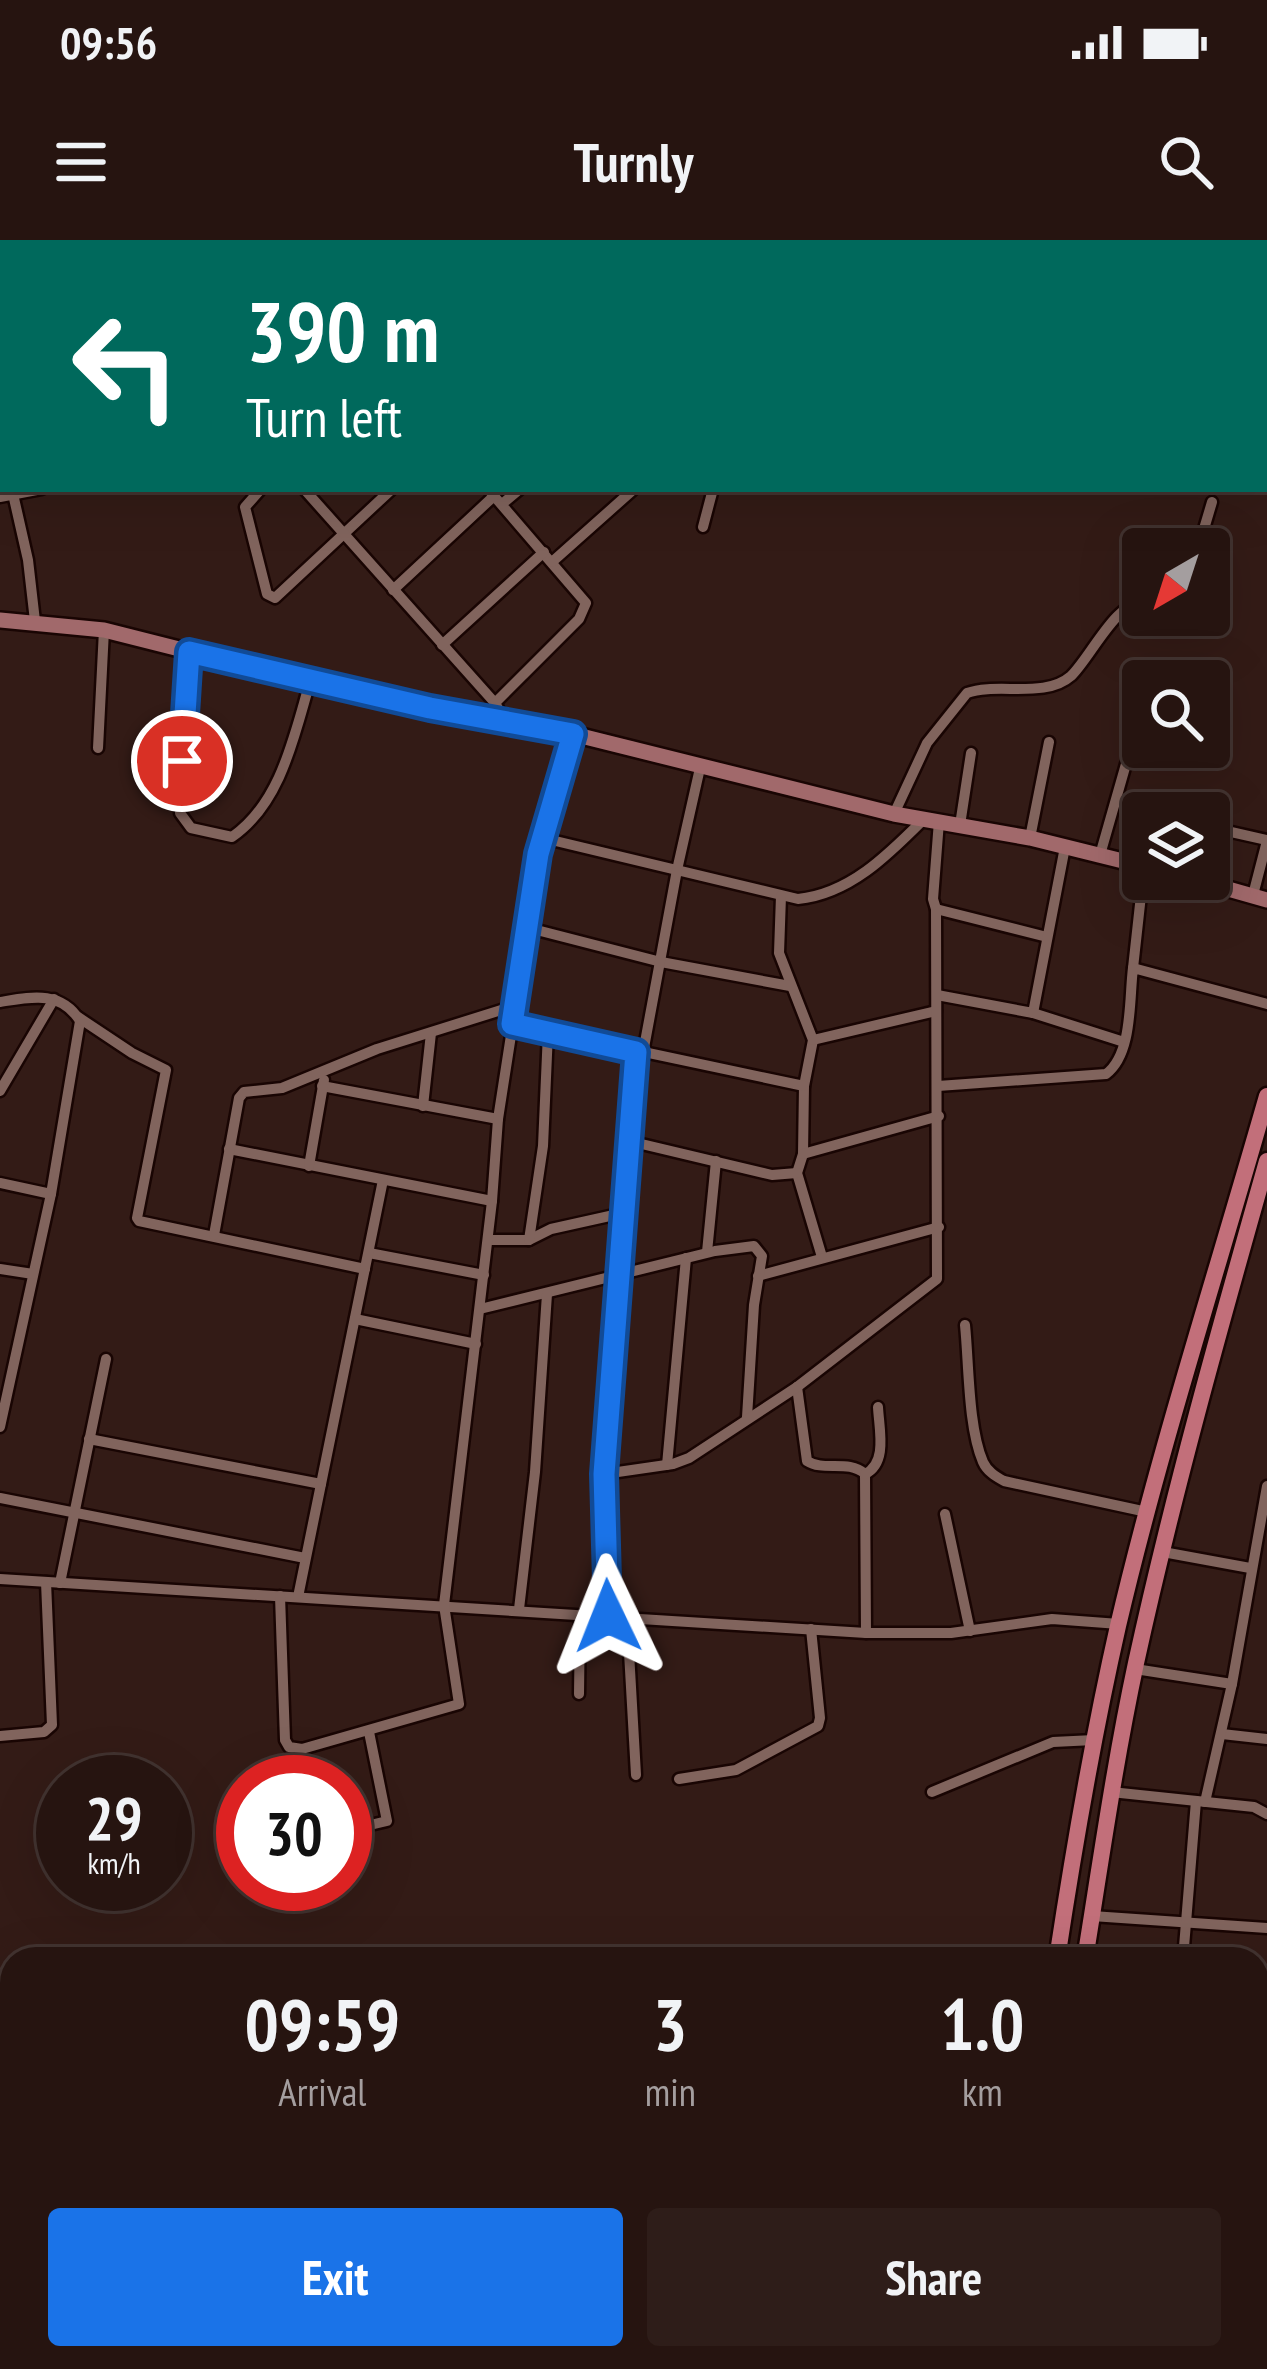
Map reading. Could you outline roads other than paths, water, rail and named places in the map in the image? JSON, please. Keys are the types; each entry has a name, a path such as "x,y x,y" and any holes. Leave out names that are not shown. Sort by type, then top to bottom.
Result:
{"main road":[{"path":"1059,1947 1119,1624 1267,1096"},
{"path":"1087,1947 1135,1669 1212,1354 1267,1161"}],"street":[{"path":"258,492 245,507 269,597 279,596 389,492"},
{"path":"307,492 495,703 505,721"},
{"path":"442,645 630,492"},
{"path":"703,527 711,492"},
{"path":"7,496 28,560 35,621"},
{"path":"393,590 495,496 585,601 586,609 495,703"},
{"path":"1204,528 1212,502"},
{"path":"894,814 927,743 967,692 1062,682 1084,662 1122,611"},
{"path":"0,620 104,630 310,682 573,734 894,814 1030,838 1122,861"},
{"path":"98,748 104,630"},
{"path":"189,652 180,813 191,828 232,837 255,815 286,761 310,682"},
{"path":"280,1596 289,1747 302,1749 459,1704 445,1605 493,1201 498,1119 525,927 543,838 573,734"},
{"path":"1030,838 1049,742"},
{"path":"960,825 971,753"},
{"path":"608,1616 604,1474 629,1141 640,1052 700,768"},
{"path":"1100,856 1125,768"},
{"path":"543,838 781,896 813,897 868,870 931,820"},
{"path":"604,1474 689,1458 797,1388 935,1282 939,1116 931,820"},
{"path":"1230,832 1267,840 1260,898 1230,889"},
{"path":"1033,1013 1065,847"},
{"path":"781,896 779,953 813,1040 804,1085 803,1154 797,1173 822,1257"},
{"path":"938,1086 1091,1078 1114,1067 1124,1042 1140,900"},
{"path":"936,909 1047,937"},
{"path":"525,927 661,962 790,986"},
{"path":"1133,968 1267,1004"},
{"path":"937,995 1033,1013 1124,1042"},
{"path":"0,1091 54,999"},
{"path":"0,1001 54,999 132,1054 166,1070 137,1220 365,1269"},
{"path":"214,1235 241,1094 282,1088 514,1006"},
{"path":"813,1040 936,1011"},
{"path":"0,1427 51,1194 80,1029 78,1017"},
{"path":"512,1024 804,1085"},
{"path":"529,1240 543,1146 548,1032"},
{"path":"423,1106 431,1034"},
{"path":"309,1166 326,1069"},
{"path":"322,1087 498,1119"},
{"path":"803,1154 939,1116"},
{"path":"629,1141 772,1174 797,1173"},
{"path":"229,1149 493,1201"},
{"path":"707,1252 716,1161"},
{"path":"298,1597 383,1180"},
{"path":"0,1183 51,1194"},
{"path":"488,1240 529,1240 551,1229 623,1213"},
{"path":"758,1276 939,1227"},
{"path":"480,1310 707,1252 754,1246 762,1256 746,1417"},
{"path":"369,1253 484,1275"},
{"path":"667,1465 686,1258"},
{"path":"0,1269 33,1274"},
{"path":"519,1609 535,1472 547,1294"},
{"path":"355,1319 476,1344"},
{"path":"964,1325 977,1438 990,1472 1004,1481 1147,1513"},
{"path":"60,1583 106,1359"},
{"path":"797,1388 806,1461 855,1467 865,1474"},
{"path":"865,1474 879,1460 878,1407"},
{"path":"89,1439 321,1484"},
{"path":"865,1474 866,1633"},
{"path":"1184,1947 1200,1802 1222,1734 1266,1490"},
{"path":"0,1498 305,1558"},
{"path":"945,1514 970,1631"},
{"path":"1162,1552 1250,1568"},
{"path":"0,1579 866,1633 970,1631 1052,1619 1119,1624"},
{"path":"0,1736 44,1732 52,1725 46,1582"},
{"path":"579,1694 580,1616"},
{"path":"627,1617 636,1775"},
{"path":"680,1779 736,1769 774,1745 818,1726 811,1629"},
{"path":"1135,1669 1232,1684"},
{"path":"369,1732 387,1821 372,1825"},
{"path":"1222,1734 1267,1739"},
{"path":"932,1792 1052,1742 1094,1740"},
{"path":"1111,1792 1254,1807 1267,1814"},
{"path":"1092,1916 1267,1928"}]}
